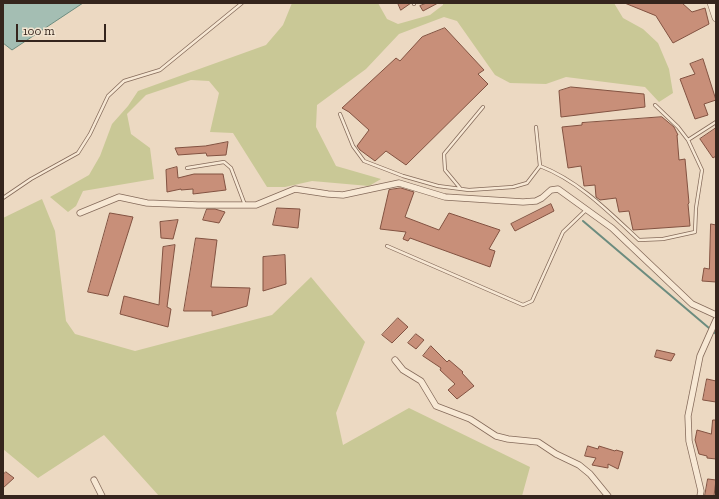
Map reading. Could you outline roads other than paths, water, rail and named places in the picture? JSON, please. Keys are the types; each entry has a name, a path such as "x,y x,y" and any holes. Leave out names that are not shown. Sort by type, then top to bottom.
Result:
{"street":[{"path":"711,3 716,18"},
{"path":"80,213 119,198 147,203 198,206 256,205 295,189 328,194 343,194 399,184 445,197 523,202 536,201 542,198 550,190 558,189 612,228 692,304 716,315"},
{"path":"700,496 701,491 689,441 688,429 691,402 700,356 716,320"},
{"path":"395,360 403,370 421,381 436,406 470,419 496,436 508,439 538,442 556,454 579,464 590,474 608,496"},
{"path":"94,480 102,496"}],"lane":[{"path":"3,198 31,179 78,154 90,134 108,96 124,81 160,70 242,3"},
{"path":"540,166 554,171 592,196 639,240 663,238 694,232 702,170 688,140 678,127 655,105"},
{"path":"460,189 445,170 444,154 483,108"},
{"path":"340,114 352,146 364,161 403,176 438,186 469,190 513,187 527,183 540,166 536,127"},
{"path":"688,140 716,122"},
{"path":"187,168 224,162 231,168 245,205"},
{"path":"387,246 523,305 532,301 564,232 587,210"}],"waterway":[{"path":"583,221 716,334"}]}
